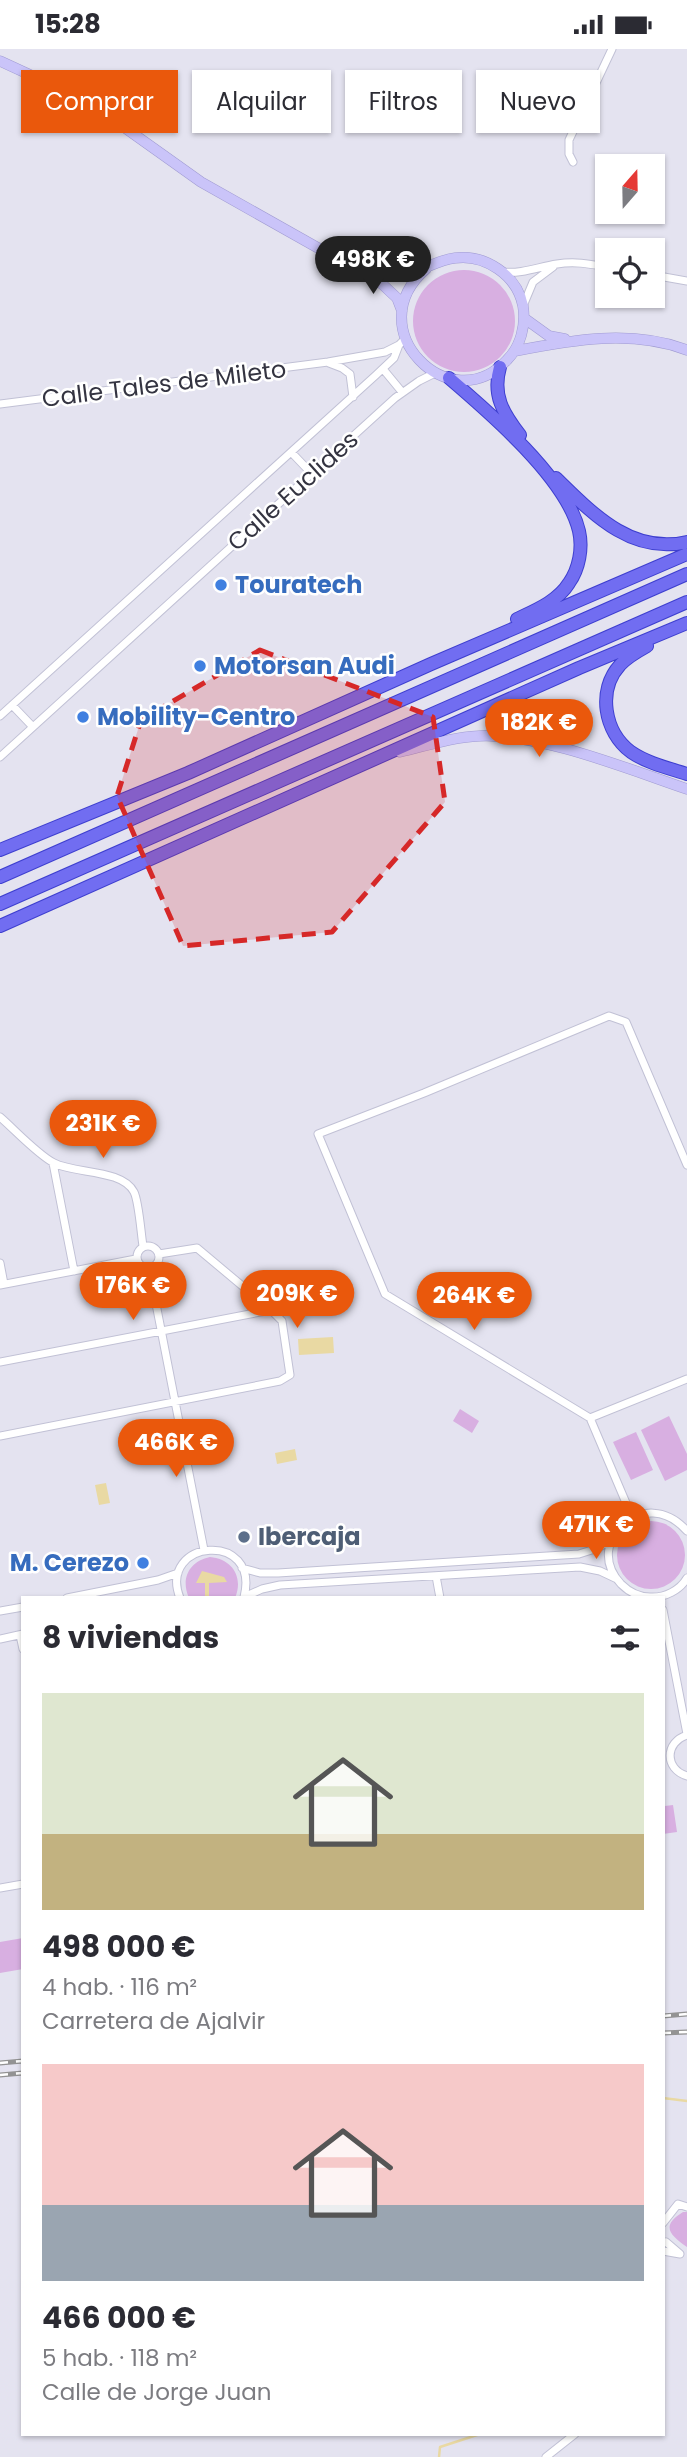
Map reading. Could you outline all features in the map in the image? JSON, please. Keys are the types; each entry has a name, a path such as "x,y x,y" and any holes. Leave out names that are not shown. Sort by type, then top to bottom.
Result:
{"highway":[{"path":"500,367 496,390 504,412 554,475 586,507 626,536 664,545 687,542"},
{"path":"431,664 549,603 569,585 581,549 576,520 551,480 486,410 449,378"},
{"path":"0,850 187,773 687,554"},
{"path":"0,877 687,575"},
{"path":"0,904 687,602"},
{"path":"0,926 579,668 687,623"},
{"path":"687,623 621,663 612,677 606,695 607,718 616,737 630,751 647,761 687,774"}],"street":[{"path":"573,162 569,140 612,49"},
{"path":"0,61 65,91 114,120 201,182 382,283 397,298 402,311"},
{"path":"358,269 401,275 426,269 444,260 465,258 485,262 502,272 517,291 524,318 522,335 515,351 500,367 476,378 449,378 435,373 417,359 402,342 402,311 410,288 426,269"},
{"path":"523,306 533,282 560,263"},
{"path":"502,272 530,271 560,263 595,265"},
{"path":"665,277 687,281"},
{"path":"524,318 549,336 576,341"},
{"path":"515,351 548,344 624,337 646,338 687,350"},
{"name":"Calle Tales de Mileto","path":"0,404 328,362 385,352 402,342"},
{"name":"Calle Euclides","path":"0,716 383,369 394,358 402,342"},
{"path":"328,362 342,367 350,374 353,382 352,397"},
{"path":"383,369 402,392"},
{"name":"Calle Euclides","path":"0,757 402,392 435,373"},
{"path":"292,453 312,474"},
{"path":"12,705 33,727"},
{"path":"389,754 452,739 481,736 515,738 558,747 687,789"},
{"path":"632,1517 590,1419 385,1294 318,1134 609,1016 626,1022 687,1165"},
{"path":"0,1118 52,1163 106,1175 120,1180 134,1192 143,1246"},
{"path":"52,1163 74,1271"},
{"path":"151,1245 159,1254 155,1266 149,1268 139,1265 136,1259 137,1251 143,1246 151,1245"},
{"path":"0,1436 280,1381 290,1375 282,1321 271,1310 197,1248 159,1254"},
{"path":"0,1263 2,1285 136,1259"},
{"path":"149,1268 204,1550"},
{"path":"0,1362 271,1310"},
{"path":"590,1419 687,1379"},
{"path":"645,1596 626,1588 610,1566 612,1539 620,1526 632,1517 656,1512 668,1515 687,1531"},
{"path":"242,1568 260,1573 278,1573 579,1554 598,1548 612,1539"},
{"path":"180,1596 178,1573 184,1562 193,1554 215,1549 226,1552 242,1568 246,1577 244,1596"},
{"path":"246,1596 280,1585 580,1567 600,1571 617,1579"},
{"path":"77,1596 158,1580 178,1573"},
{"path":"436,1576 440,1596"},
{"path":"663,1596 674,1591 687,1578"},
{"path":"0,1611 21,1607"},
{"path":"665,1620 687,1735 671,1746 666,1760 676,1771 687,1776"},
{"path":"0,1639 21,1634"},
{"path":"0,1888 21,1884"},
{"path":"665,2220 678,2204 687,2207"},
{"path":"665,2246 683,2257"},
{"path":"546,2457 572,2436"}],"highlighted area":[{"path":"260,650 433,717 445,802 332,932 183,946 117,796 141,720"}],"shaded area":[{"path":"464,270 483,274 500,285 511,302 515,321 511,340 500,357 483,368 464,372 445,368 428,357 417,340 413,321 417,302 428,285 445,274"},
{"path":"333,1337 334,1353 299,1355 298,1339"},
{"path":"460,1409 479,1421 472,1433 453,1421"},
{"path":"669,1416 687,1454 687,1470 665,1481 641,1430"},
{"path":"636,1432 653,1470 631,1480 613,1442"},
{"path":"295,1449 297,1460 277,1464 275,1453"},
{"path":"106,1483 110,1503 99,1505 95,1485"},
{"path":"651,1521 664,1524 675,1531 682,1542 685,1555 682,1568 675,1579 664,1586 651,1589 638,1586 627,1579 620,1568 617,1555 620,1542 627,1531 638,1524"},
{"path":"218,1558 230,1565 237,1576 236,1596 188,1596 186,1577 192,1566 203,1559"},
{"path":"202,1571 224,1577 227,1582 209,1583 209,1596 205,1596 205,1583 196,1583"},
{"path":"673,1805 677,1832 665,1834 665,1806"},
{"path":"21,1938 21,1969 0,1973 0,1942"},
{"path":"683,2212 687,2212 687,2247 670,2230 672,2222"}],"waterway":[{"path":"665,2098 687,2101"},
{"path":"439,2457 440,2447 474,2436"}],"railway":[{"path":"665,2016 687,2014"},
{"path":"665,2033 687,2032"},
{"path":"0,2063 21,2061"},
{"path":"0,2075 21,2073"}],"place":[{"name":"Touratech","path":"221,585"},
{"name":"Motorsan Audi","path":"200,666"},
{"name":"Mobility-Centro","path":"83,717"},
{"name":"Ibercaja","path":"244,1537"},
{"name":"M. Cerezo","path":"143,1563"}]}
